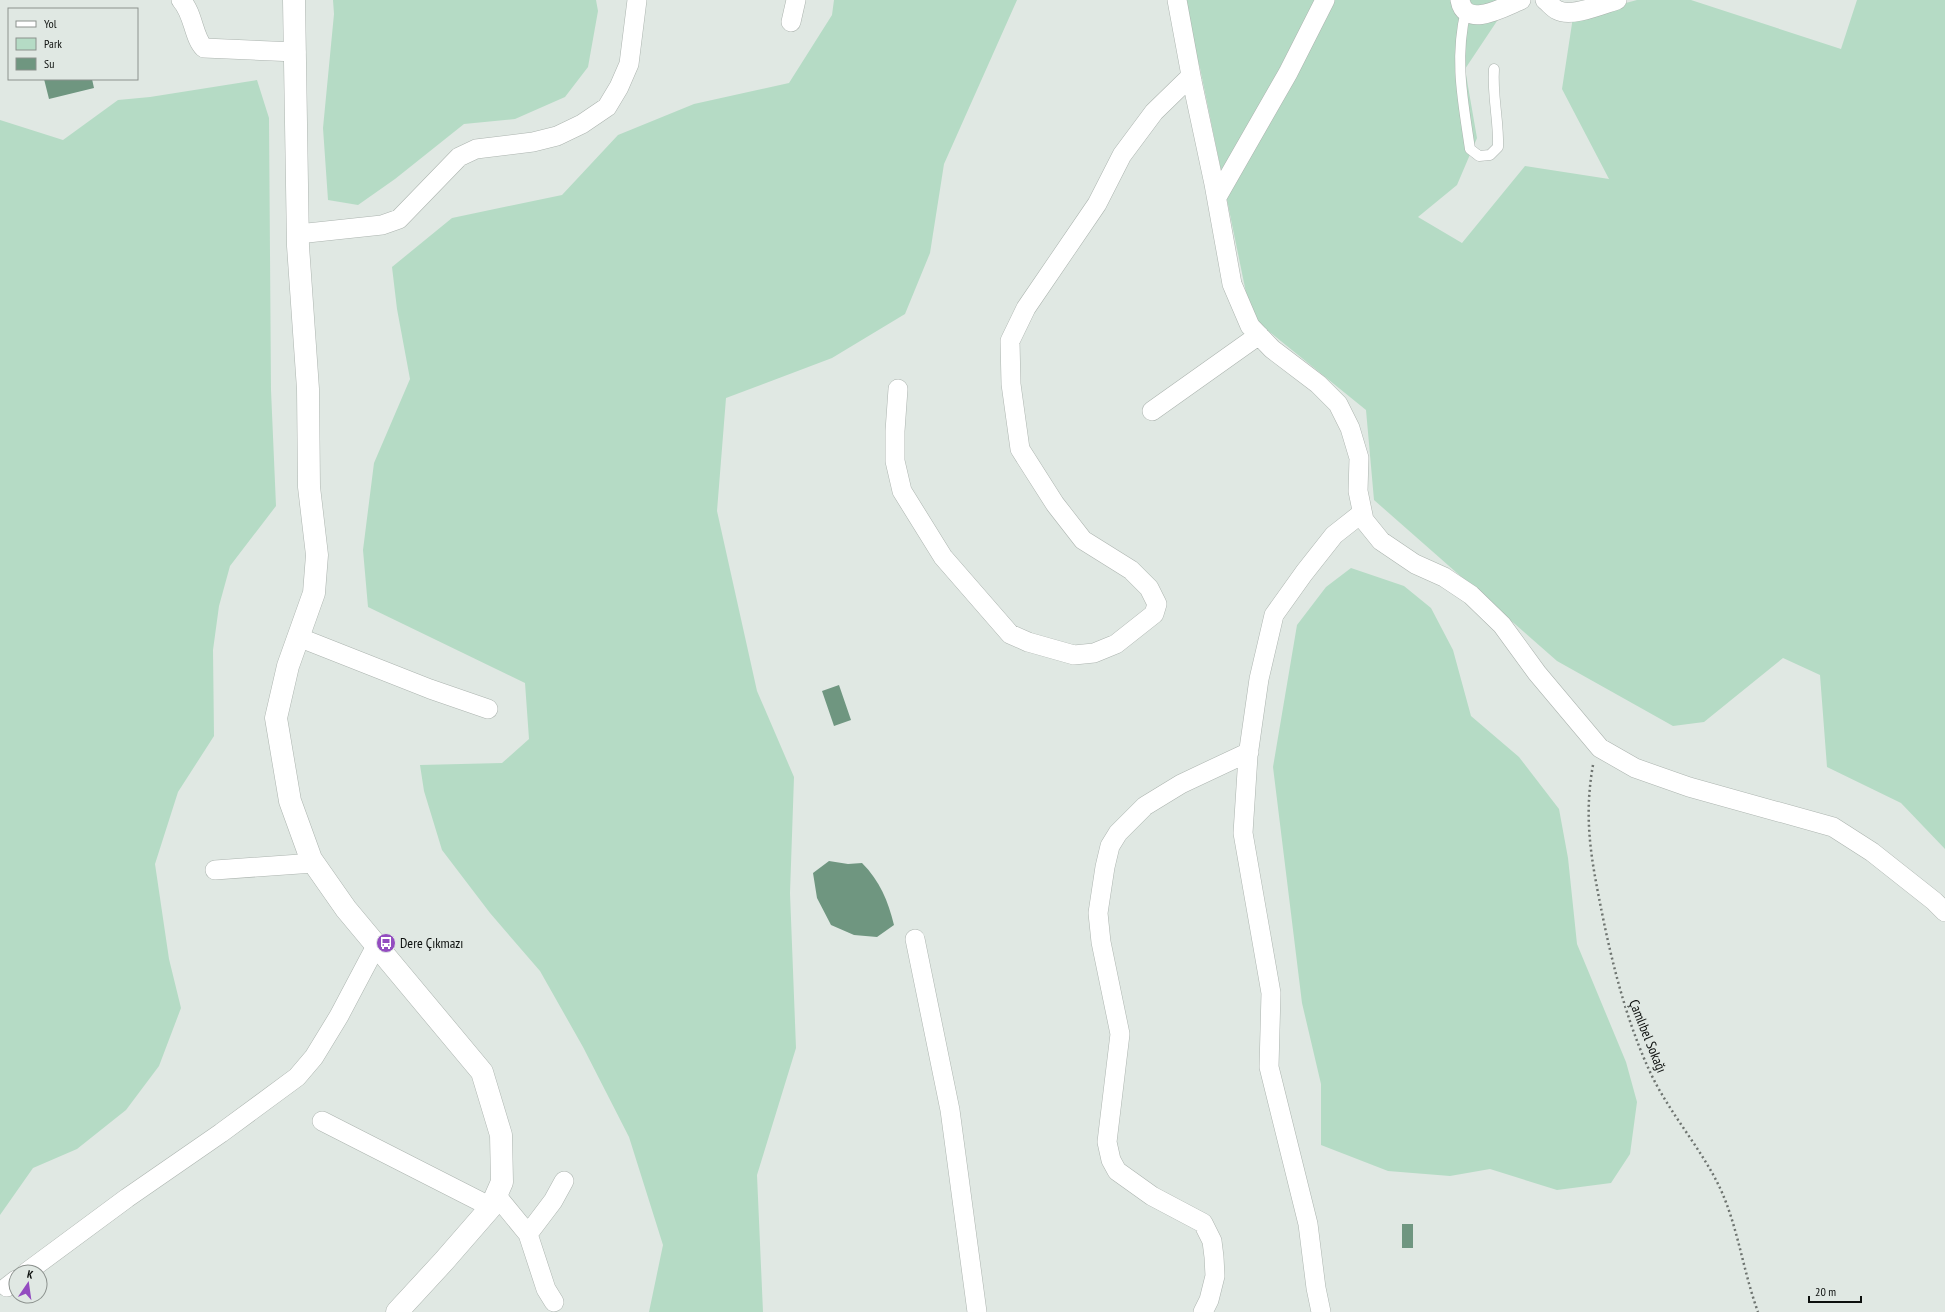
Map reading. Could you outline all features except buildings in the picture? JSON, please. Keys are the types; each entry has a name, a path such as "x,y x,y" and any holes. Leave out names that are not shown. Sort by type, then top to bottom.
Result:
{"street":[{"path":"181,0 195,27 198,42 204,48 296,52"},
{"path":"294,0 298,234 308,389 309,487 317,555 314,593 288,666 276,718 290,801 314,863 346,910 482,1072 501,1135 502,1182 493,1201 444,1261 397,1312"},
{"path":"298,234 382,225 399,219 459,157 476,149 533,142 556,136 582,124 607,107 619,87 629,64 637,0"},
{"path":"791,22 796,0"},
{"path":"1177,0 1191,76 1217,197 1232,284 1250,326 1272,349 1318,384 1338,404 1350,428 1359,458 1358,491 1364,520 1381,541 1415,564 1444,577 1471,594 1502,625 1537,673 1600,748 1635,768 1689,788 1833,827 1872,852 1934,901 1945,912"},
{"path":"1217,197 1288,73 1325,0"},
{"path":"1463,5 1472,14 1481,15 1493,12 1521,0"},
{"path":"1545,0 1557,10 1564,12 1578,12 1617,0"},
{"path":"898,388 895,431 895,461 902,491 943,557 1010,634 1028,642 1074,655 1094,653 1116,644 1154,614 1157,604 1149,588 1131,570 1083,540 1055,504 1020,449 1011,384 1010,340 1026,308 1097,204 1122,154 1154,112 1191,76"},
{"path":"1152,411 1259,335"},
{"path":"1322,1312 1316,1288 1308,1224 1286,1144 1269,1068 1271,993 1242,833 1249,752 1259,679 1274,615 1334,534 1362,512"},
{"path":"298,637 430,689 488,709"},
{"path":"1203,1312 1209,1300 1215,1276 1212,1241 1203,1223 1152,1196 1117,1171 1111,1160 1107,1142 1120,1034 1101,942 1098,913 1105,867 1110,846 1118,833 1151,802 1181,784 1249,752"},
{"path":"215,870 314,863"},
{"path":"915,939 950,1110 977,1312"},
{"path":"38,1264 127,1198 221,1133 297,1077 314,1057 335,1022 376,946"},
{"path":"322,1121 493,1201 528,1234 546,1289 554,1302"},
{"path":"528,1234 552,1201 564,1181"}],"lane":[{"path":"1463,5 1459,78 1470,149 1479,156 1490,155 1498,147 1498,123 1494,88 1494,70"}],"path":[{"name":"Çamlıbel Sokağı","path":"1600,748 1593,764 1590,780 1588,840 1611,959 1637,1040 1652,1074 1710,1169 1727,1204 1758,1312"}],"green space":[{"path":"333,0 596,0 598,11 588,67 565,97 515,119 464,124 395,179 358,205 328,200 323,128 334,14"},
{"path":"834,0 1017,0 944,164 930,253 905,314 832,358 726,398 717,511 757,691 794,777 790,893 796,1048 757,1175 763,1312 649,1312 663,1245 629,1137 583,1047 540,971 490,913 442,850 424,791 420,765 502,763 529,739 525,683 368,607 363,550 374,463 410,379 397,309 392,267 452,218 562,195 618,135 694,104 789,83 832,15"},
{"path":"1180,0 1511,0 1465,69 1477,138 1457,185 1418,217 1462,243 1525,166 1609,179 1562,89 1573,17 1637,0 1691,0 1841,49 1857,0 1945,0 1945,849 1901,803 1827,767 1820,675 1783,658 1704,722 1673,726 1557,661 1374,500 1366,410 1251,317 1200,68"},
{"path":"257,80 269,118 271,390 276,506 230,566 219,606 213,650 214,736 178,792 155,864 169,959 181,1008 159,1066 126,1110 77,1149 33,1168 0,1215 0,120 63,140 118,100 150,97"},
{"path":"1351,568 1404,586 1431,608 1453,650 1471,716 1519,757 1559,809 1568,858 1577,944 1626,1062 1637,1102 1630,1154 1611,1183 1557,1190 1490,1169 1450,1176 1388,1171 1321,1145 1321,1084 1302,1003 1273,767 1297,625 1326,587"}],"water":[{"path":"44,80 92,80 94,88 49,99"},
{"path":"839,685 851,720 834,726 822,691"},
{"path":"829,861 848,864 862,863 878,884 889,908 894,925 877,937 854,935 831,925 817,898 813,873"},
{"path":"1402,1224 1413,1224 1413,1248 1402,1248"}],"place":[{"name":"Dere Çıkmazı","path":"386,943"}]}
